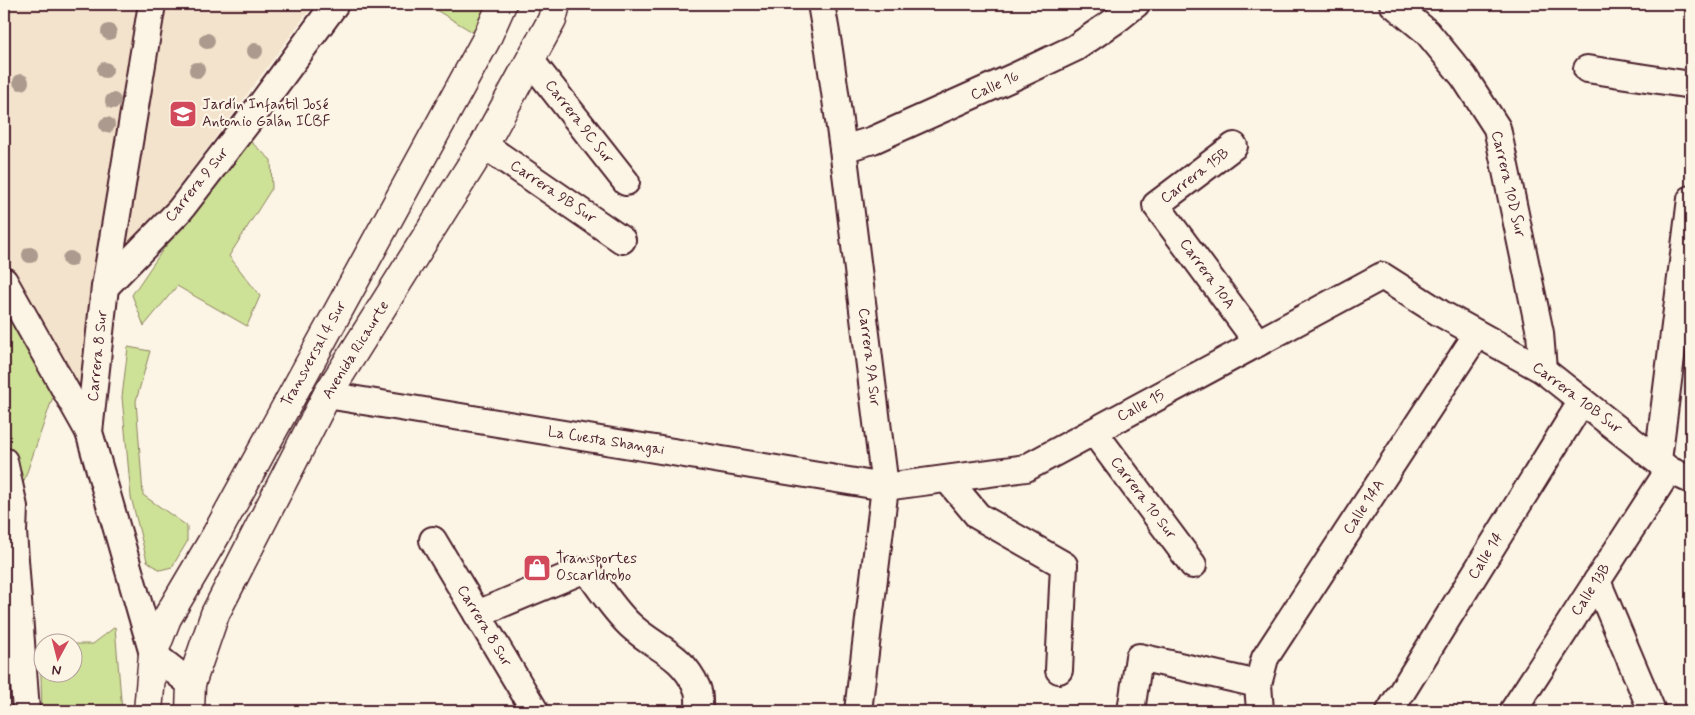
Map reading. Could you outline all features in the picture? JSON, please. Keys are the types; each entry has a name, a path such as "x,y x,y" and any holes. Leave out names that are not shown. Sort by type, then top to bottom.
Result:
{"main road":[{"name":"Transversal 4 Sur","path":"148,711 153,654 167,618 216,534 486,40 502,4"},
{"name":"Avenida Ricaurte","path":"190,711 191,684 215,614 327,396 484,145 552,20 556,4"}],"street":[{"name":"Carrera 8 Sur","path":"152,4 105,287 89,432 153,654"},
{"name":"Carrera 9 Sur","path":"105,287 180,210 335,4"},
{"name":"Carrera 9A Sur","path":"820,4 829,50 843,149 885,487 858,711"},
{"name":"Calle 16","path":"843,149 873,140 1026,72 1074,48 1136,4"},
{"name":"Carrera 10D Sur","path":"1393,4 1426,32 1464,77 1497,128 1540,333 1544,370"},
{"name":"Carrera 9C Sur","path":"531,61 626,182"},
{"path":"1587,69 1691,85"},
{"name":"Carrera 9B Sur","path":"484,145 622,240"},
{"name":"Carrera 15B","path":"1156,205 1234,146"},
{"path":"1673,470 1691,199"},
{"name":"Carrera 10A","path":"1156,205 1258,343"},
{"name":"Carrera 10B Sur","path":"1382,276 1440,313 1544,370 1673,470"},
{"name":"Calle 15","path":"885,487 1026,468 1382,276"},
{"path":"4,281 89,432"},
{"name":"Calle 14A","path":"1258,684 1266,658 1477,334"},
{"name":"La Cuesta Shangai","path":"327,396 885,487"},
{"name":"Calle 14","path":"1390,711 1582,401"},
{"name":"Carrera 10 Sur","path":"1094,432 1193,565"},
{"path":"4,461 14,508 8,527 26,711"},
{"name":"Calle 13B","path":"1513,711 1597,581 1673,470"},
{"path":"947,479 978,516 1064,565 1059,670"},
{"name":"Carrera 8 Sur","path":"433,540 535,711"},
{"path":"477,614 581,571 588,573 614,608 631,626 668,652 684,667 698,690 700,711"},
{"path":"1597,581 1652,711"},
{"path":"153,654 191,684"},
{"path":"1131,711 1139,658 1258,684 1260,711"}],"shaded area":[{"path":"4,4 314,4 105,287 89,432 4,281"}],"green space":[{"path":"426,4 502,4 486,40"},
{"path":"242,134 271,160 272,188 229,256 260,296 247,326 177,286 144,326 132,295"},
{"path":"4,297 55,391 17,501 4,484"},
{"path":"128,347 150,351 136,401 143,495 187,526 187,542 172,567 160,570 147,561 131,497 122,397"},
{"path":"115,627 122,711 42,711 41,682 82,682 82,644 93,644"}],"place":[{"name":"Jardín Infantil José Antonio Galán ICBF","path":"183,114"},
{"name":"Transportes OscarIdrobo","path":"537,568"}]}
